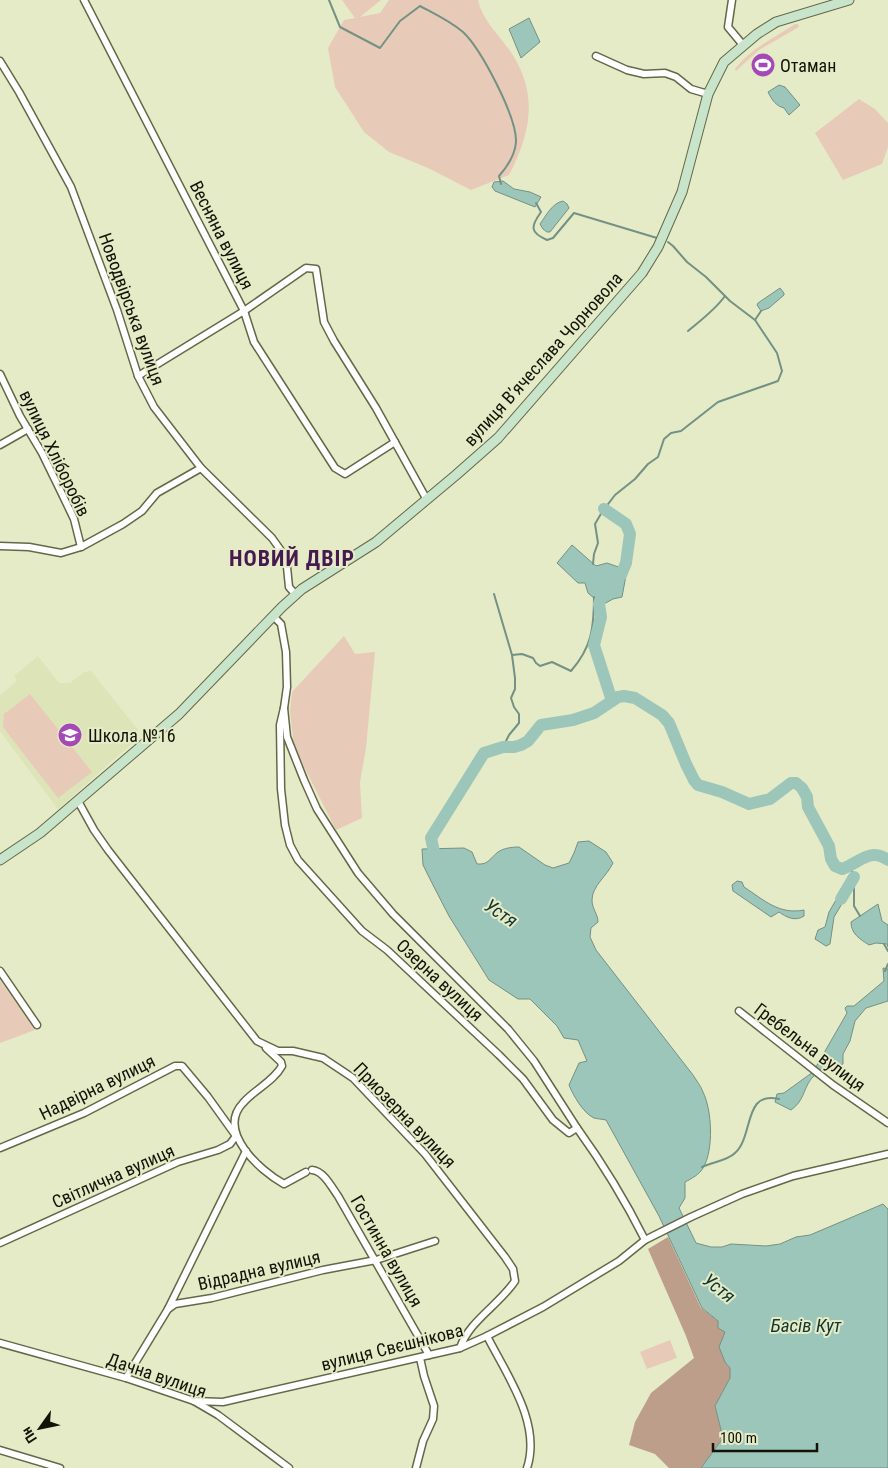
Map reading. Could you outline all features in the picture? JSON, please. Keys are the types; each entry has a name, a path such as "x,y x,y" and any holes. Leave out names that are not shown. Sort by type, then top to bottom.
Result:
{"main road":[{"name":"вулиця Вʼячеслава Чорновола","path":"0,860 40,833 179,714 296,595 318,578 376,542 498,438 642,273 658,247 682,192 708,94 724,62 757,34 776,22 849,0"}],"street":[{"name":"Весняна вулиця","path":"84,0 244,310 306,268 316,270 324,322 376,408 427,500"},
{"path":"732,0 728,27 743,45"},
{"path":"596,56 627,70 644,74 665,72 676,77 691,89 708,94"},
{"name":"Новодвірська вулиця","path":"0,61 71,187 117,310 138,376 154,407 201,468 272,538 282,552 289,587 296,595"},
{"path":"138,376 244,310 254,342 334,468 345,474 394,442"},
{"name":"вулиця Хліборобів","path":"0,374 74,519 81,546"},
{"path":"0,445 28,429"},
{"path":"0,546 29,547 61,553 81,546 123,524 142,510 157,493 201,468"},
{"path":"274,616 281,624 286,652 287,687 284,708 287,737 304,780 318,808 358,873 393,914 508,1028 534,1061 602,1163 629,1208 645,1240"},
{"name":"Озерна вулиця","path":"284,708 280,725 281,789 285,826 290,845 298,860 362,931 394,957 523,1079 553,1120 569,1133 577,1128"},
{"name":"Приозерна вулиця","path":"78,801 108,850 257,1041 278,1051 293,1051 323,1058 353,1078 425,1154 476,1218 513,1269 515,1281 508,1291 463,1337 460,1348"},
{"path":"0,971 37,1025"},
{"name":"Гребельна вулиця","path":"739,1011 812,1068 888,1123"},
{"path":"236,1136 235,1117 241,1104 274,1077 280,1071 283,1064 257,1041"},
{"name":"Надвірна вулиця","path":"0,1148 84,1113 175,1066 182,1066 208,1097 236,1136"},
{"name":"Гостинна вулиця","path":"236,1136 246,1151 271,1175 284,1184 309,1171 317,1170 322,1174 334,1190 376,1260 429,1355"},
{"name":"Світлична вулиця","path":"0,1243 178,1162 218,1150 230,1144 236,1136"},
{"path":"126,1378 168,1309 246,1151"},
{"name":"вулиця Свєшнікова","path":"194,1400 223,1402 460,1348 487,1336 584,1284 619,1261 645,1240 691,1216 742,1194 793,1176 888,1154"},
{"name":"Відрадна вулиця","path":"168,1309 175,1304 212,1298 323,1270 376,1260 435,1242"},
{"path":"487,1336 509,1377 525,1413 529,1428 530,1444 527,1468"},
{"name":"Дачна вулиця","path":"0,1343 126,1378 194,1400 218,1414 288,1468"},
{"path":"416,1468 423,1441 433,1420 434,1406 420,1358"},
{"path":"0,1450 60,1468"}],"shaded area":[{"path":"342,0 381,0 360,17 380,13 389,0 478,0 486,20 518,64 528,95 527,127 517,159 509,175 471,190 428,168 389,152 364,132 335,87 328,48 344,20 355,18"},
{"path":"795,24 798,24 799,27 759,50 736,71 735,69 741,62 755,50"},
{"path":"859,99 875,109 888,123 888,147 882,164 843,180 815,133"},
{"path":"344,636 355,654 375,652 366,748 360,782 362,818 336,830 294,747 290,711 292,692"},
{"name":"Школа №16","path":"38,656 59,683 70,683 84,672 91,671 138,730 136,740 58,809 0,731 0,695 17,681 14,676"},
{"path":"30,694 92,772 58,798 3,727 4,714"},
{"path":"0,980 35,1030 0,1043"},
{"path":"668,1237 701,1308 718,1321 718,1328 725,1332 725,1362 730,1368 730,1378 715,1406 723,1438 701,1468 669,1468 655,1454 629,1445 635,1422 651,1393 694,1358 648,1249"},
{"path":"670,1340 677,1358 647,1369 640,1352"}],"water":[{"path":"529,18 540,42 521,58 509,29"},
{"path":"779,85 785,87 800,105 789,115 784,108 774,102 768,92"},
{"path":"503,181 514,189 530,192 541,197 535,207 495,191 492,187 494,182"},
{"path":"563,201 569,208 550,232 547,232 540,224 552,207"},
{"path":"780,288 784,295 769,308 761,311 757,305 758,303"},
{"path":"572,545 596,566 607,563 627,570 622,597 602,605 588,593 585,583 578,583 557,563"},
{"name":"Басів Кут","path":"589,841 606,852 613,863 594,890 592,903 598,922 591,928 590,937 596,950 693,1075 706,1100 710,1119 710,1141 707,1160 702,1170 685,1182 685,1198 679,1208 696,1243 711,1247 722,1247 731,1244 766,1246 780,1244 796,1237 810,1235 883,1204 888,1209 888,1468 701,1468 723,1438 715,1406 730,1378 730,1368 725,1362 719,1347 725,1332 718,1328 718,1321 702,1308 659,1216 606,1120 590,1116 573,1094 569,1085 579,1063 587,1061 578,1040 564,1038 557,1026 530,999 518,999 489,980 449,916 423,865 422,849 464,848 472,852 477,864 481,864 487,862 500,851 519,847 545,865 553,868 569,863 578,842"},
{"path":"737,881 742,882 744,887 772,905 787,910 804,910 804,916 794,919 779,912 771,917 733,891 732,885"},
{"path":"846,883 852,887 834,917 830,944 826,946 815,939 818,930 825,927 829,912"},
{"path":"878,904 882,921 888,925 888,947 887,944 876,943 869,945 857,936 851,926 851,922"},
{"path":"883,968 888,969 888,1001 866,1008 855,1021 850,1041 843,1054 843,1064 826,1071 820,1070 811,1079 801,1099 791,1110 775,1102 777,1094 784,1093 813,1072 847,1013 845,1008 847,1006 854,1006 884,981"}],"waterway":[{"path":"329,0 340,27 380,48 400,21 420,6 448,21 463,32 479,53 497,84 515,131 516,142 514,152 499,176 501,184"},
{"path":"536,203 541,212 535,221 534,228 537,234 547,240 553,238 574,213 657,238"},
{"path":"593,564 598,543 595,524 615,495 658,457 664,439 671,433 681,431 718,402 778,381 782,371 777,353 755,320 730,301 668,242"},
{"path":"688,331 725,296"},
{"path":"755,320 761,311"},
{"path":"604,509 626,524 630,534 626,563 621,575 604,590 599,604 601,617 594,645 612,701"},
{"path":"494,594 512,655 515,689 511,698 519,714 519,723 509,735 503,747"},
{"path":"512,655 522,654 533,658 540,666 552,662 571,671 588,645 592,627 594,597"},
{"name":"Устя","path":"437,866 431,838 484,753 503,747 521,745 528,741 541,725 573,720 594,713 618,697 624,696 635,698 662,715 669,723 686,764 698,785 722,792 749,804 770,799 791,783 796,783 802,788 807,797 808,807 829,846 831,859 835,866 842,869 865,857 876,855 888,860"},
{"path":"850,866 854,877 854,906 860,916"},
{"path":"841,899 854,877"},
{"path":"884,944 888,951"},
{"path":"885,971 888,964"},
{"path":"702,1167 728,1158 735,1153 745,1136 754,1108 760,1101 768,1098 779,1099"}],"place":[{"name":"Отаман","path":"763,65"},
{"name":"Школа №16","path":"70,735"}],"district":[{"name":"НОВИЙ ДВІР","path":"292,558"}]}
